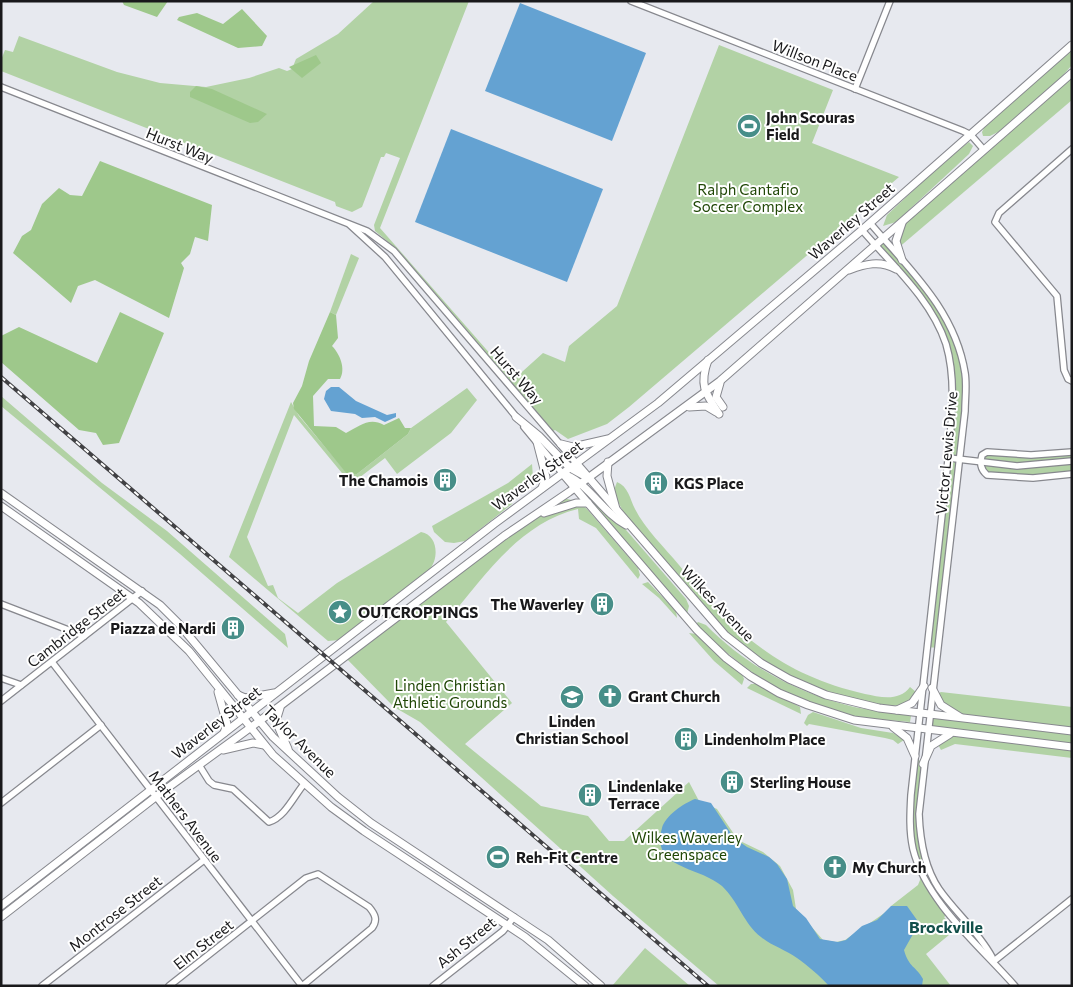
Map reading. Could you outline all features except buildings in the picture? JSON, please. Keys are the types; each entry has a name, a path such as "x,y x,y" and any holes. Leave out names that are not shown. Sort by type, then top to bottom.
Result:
{"main road":[{"name":"Waverley Street","path":"1,906 542,488 658,403 862,230 1072,45"},
{"name":"Waverley Street","path":"1,917 156,797 534,516 706,393 904,218 1072,74"},
{"path":"902,260 896,241 904,218"},
{"path":"844,272 871,264 888,265 896,269"},
{"path":"686,407 706,406 719,414 706,393 702,378 708,360"},
{"path":"720,381 716,397 723,408"},
{"path":"516,417 539,436 570,468 588,478"},
{"path":"561,444 572,447 610,439"},
{"path":"537,442 546,477 542,488"},
{"path":"608,462 607,476 617,512"},
{"name":"Wilkes Avenue","path":"577,464 630,528 725,634 760,663 803,686 856,704 921,714 1072,731"},
{"name":"Wilkes Avenue","path":"563,474 577,486 588,503 697,630 726,658 750,676 808,705 854,720 1072,748"},
{"path":"577,486 616,520 630,528"},
{"name":"Taylor Avenue","path":"1,493 142,592 179,624 259,722 291,754 361,816 548,940 601,986"},
{"path":"534,516 576,503 588,503"},
{"name":"Taylor Avenue","path":"1,506 133,598 189,652 264,745 304,784 364,832 543,950 585,986"},
{"path":"897,710 912,703 924,686"},
{"path":"217,687 227,724 224,733"},
{"path":"932,688 941,705 962,718"},
{"path":"237,694 245,698 277,693"},
{"path":"280,706 276,721 291,754"},
{"path":"893,726 907,738 915,756"},
{"path":"923,764 931,746 942,737 952,734"},
{"path":"218,751 253,743 264,745"}],"street":[{"name":"Willson Place","path":"632,1 971,135 984,150"},
{"path":"855,89 890,1"},
{"name":"Hurst Way","path":"1,88 367,231 394,251 577,464"},
{"path":"1071,152 999,213 995,222 1057,296 1064,370 1065,375 1072,381"},
{"name":"Victor Lewis Drive","path":"870,223 941,308 957,342 965,374 965,412 930,715"},
{"name":"Hurst Way","path":"350,225 386,257 563,474"},
{"name":"Victor Lewis Drive","path":"862,230 924,302 946,344 952,402 949,458 921,714"},
{"path":"1072,452 1031,455 988,452 982,455 980,462 982,470 987,475 1033,478 1072,474"},
{"path":"949,458 1017,466 1072,461"},
{"name":"Cambridge Street","path":"1,701 142,592"},
{"path":"1,604 84,636"},
{"name":"Mathers Avenue","path":"52,662 302,986"},
{"path":"1,678 21,686"},
{"path":"921,714 910,808 910,837 920,870 937,898 1016,986"},
{"path":"930,715 923,764 919,814 924,856 938,887 986,946 994,961"},
{"path":"1,803 101,725"},
{"path":"199,765 209,781 214,785 233,789 269,822 282,814 304,784"},
{"name":"Montrose Street","path":"42,986 204,860"},
{"name":"Elm Street","path":"169,986 306,878 314,874 323,876 374,913 375,921 372,928 302,986"},
{"path":"994,961 1072,899"},
{"name":"Ash Street","path":"433,986 507,925 514,916"}],"green space":[{"path":"122,1 168,1 157,17 124,5"},
{"name":"Ralph Cantafio Soccer Complex","path":"374,1 469,1 380,228 513,380 543,353 565,362 569,346 617,306 719,45 833,90 812,143 899,177 629,407 607,424 568,439 555,430 553,431 398,250 375,231 374,225 400,158 386,153 384,157 381,157 362,207 352,212 336,206 335,202 1,71 1,60 5,50 13,52 19,36 117,72 160,83 206,87 249,78 279,68 287,71 292,69 296,59 338,34"},
{"path":"242,9 267,36 262,46 238,48 177,20 179,17 197,13 223,24"},
{"path":"1072,50 1072,65 1058,81 1000,131 990,136 983,136 982,132 986,124"},
{"path":"316,55 321,63 302,78 289,67"},
{"path":"1072,73 1072,100 897,249 904,218"},
{"path":"196,86 212,89 267,114 258,122 250,123 190,97 190,92"},
{"path":"969,142 973,146 969,154 896,222 883,226 887,215 948,158"},
{"path":"100,161 212,205 208,241 195,237 190,254 181,263 184,268 169,318 95,280 78,286 71,303 13,253 22,236 31,230 42,204 59,188 70,195 82,196"},
{"path":"882,238 946,318 965,374 965,411 938,648 927,647 952,403 946,344 924,302 875,245"},
{"path":"351,254 359,258 336,315 330,312"},
{"path":"120,312 164,333 119,443 103,445 96,433 79,430 1,362 1,336 19,327 97,363"},
{"path":"330,312 336,315 338,338 332,346 340,357 342,375 340,379 328,379 313,396 314,426 336,427 346,433 365,423 374,422 384,425 399,418 405,428 411,428 408,434 357,474 347,474 294,409 293,403 302,386 309,361"},
{"path":"467,388 477,400 451,433 397,474 385,458 351,484 294,415 247,537 268,586 273,585 278,598 298,613 337,583 421,532 427,534 434,542 436,553 430,569 340,640 328,641 229,557 291,402 299,416 347,473 357,474 408,434 411,428"},
{"path":"1,396 102,483 167,531 285,634 288,648 180,554 1,406"},
{"path":"987,452 1031,455 1072,452 1072,474 1033,478 987,475 982,470 982,455"},
{"path":"532,464 533,477 516,492 512,504 465,541 445,542 434,532 432,526 508,483"},
{"path":"617,482 624,487 639,516 650,531 699,589 739,630 760,647 782,662 807,675 865,694 895,697 906,692 910,687 916,692 905,703 899,705 884,706 869,703 841,696 803,682 750,652 711,617 633,526 617,500 614,490"},
{"path":"587,485 686,599 689,606 687,614 583,493 581,490"},
{"name":"Linden Christian Athletic Grounds","path":"562,498 577,501 587,509 638,568 640,575 638,579 596,528 579,519 578,509 557,516 538,526 504,554 446,622 512,703 465,744 541,806 588,816 609,841 624,841 689,782 699,801 717,809 738,840 763,852 780,866 793,890 796,909 823,940 836,942 845,940 898,906 891,906 918,885 922,875 950,913 944,917 955,930 926,954 951,986 719,986 613,896 420,722 394,707 342,654 543,505"},
{"path":"648,582 676,611 677,618 659,598 642,584"},
{"path":"698,622 706,625 756,666 794,686 854,707 911,716 910,722 870,719 833,712 789,695 749,670 731,656 696,624"},
{"path":"689,633 696,634 742,674 744,679 742,685 714,661"},
{"path":"751,684 756,684 800,707 801,714 747,688"},
{"path":"941,692 1072,707 1072,758 955,744 941,750 936,741 951,734 928,730 930,715 960,718 947,709 935,695"},
{"path":"813,712 861,728 893,733 904,740 898,744 893,740 885,738 809,724 807,726 804,723 808,715"},
{"path":"915,756 923,764 919,814 929,868 920,870 910,837"},
{"path":"645,948 690,986 612,986"}],"water":[{"path":"520,3 646,53 612,141 485,91"},
{"path":"451,129 603,189 567,282 415,222"},
{"path":"331,387 339,387 356,401 387,415 396,413 396,417 385,422 375,417 362,418 355,414 331,411 324,399 326,391"},
{"name":"Wilkes Waverley Greenspace","path":"695,799 711,803 734,838 747,847 769,857 777,864 787,879 793,906 806,918 820,939 838,942 846,940 862,926 877,920 891,906 907,906 917,920 917,927 904,950 910,964 923,979 922,986 829,986 797,958 761,937 750,926 722,886 712,879 679,865 663,852 660,841 664,823 676,810"}],"railway":[{"path":"1,377 708,986"}],"place":[{"name":"John Scouras Field","path":"749,126"},
{"name":"The Chamois","path":"445,480"},
{"name":"KGS Place","path":"656,483"},
{"name":"The Waverley","path":"602,604"},
{"name":"OUTCROPPINGS","path":"340,612"},
{"name":"Piazza de Nardi","path":"233,628"},
{"name":"Grant Church","path":"610,696"},
{"name":"Linden Christian School","path":"572,697"},
{"name":"Lindenholm Place","path":"686,739"},
{"name":"Sterling House","path":"732,782"},
{"name":"Lindenlake Terrace","path":"590,795"},
{"name":"Reh-Fit Centre","path":"498,857"},
{"name":"My Church","path":"835,867"}],"district":[{"name":"Brockville","path":"946,926"}]}
